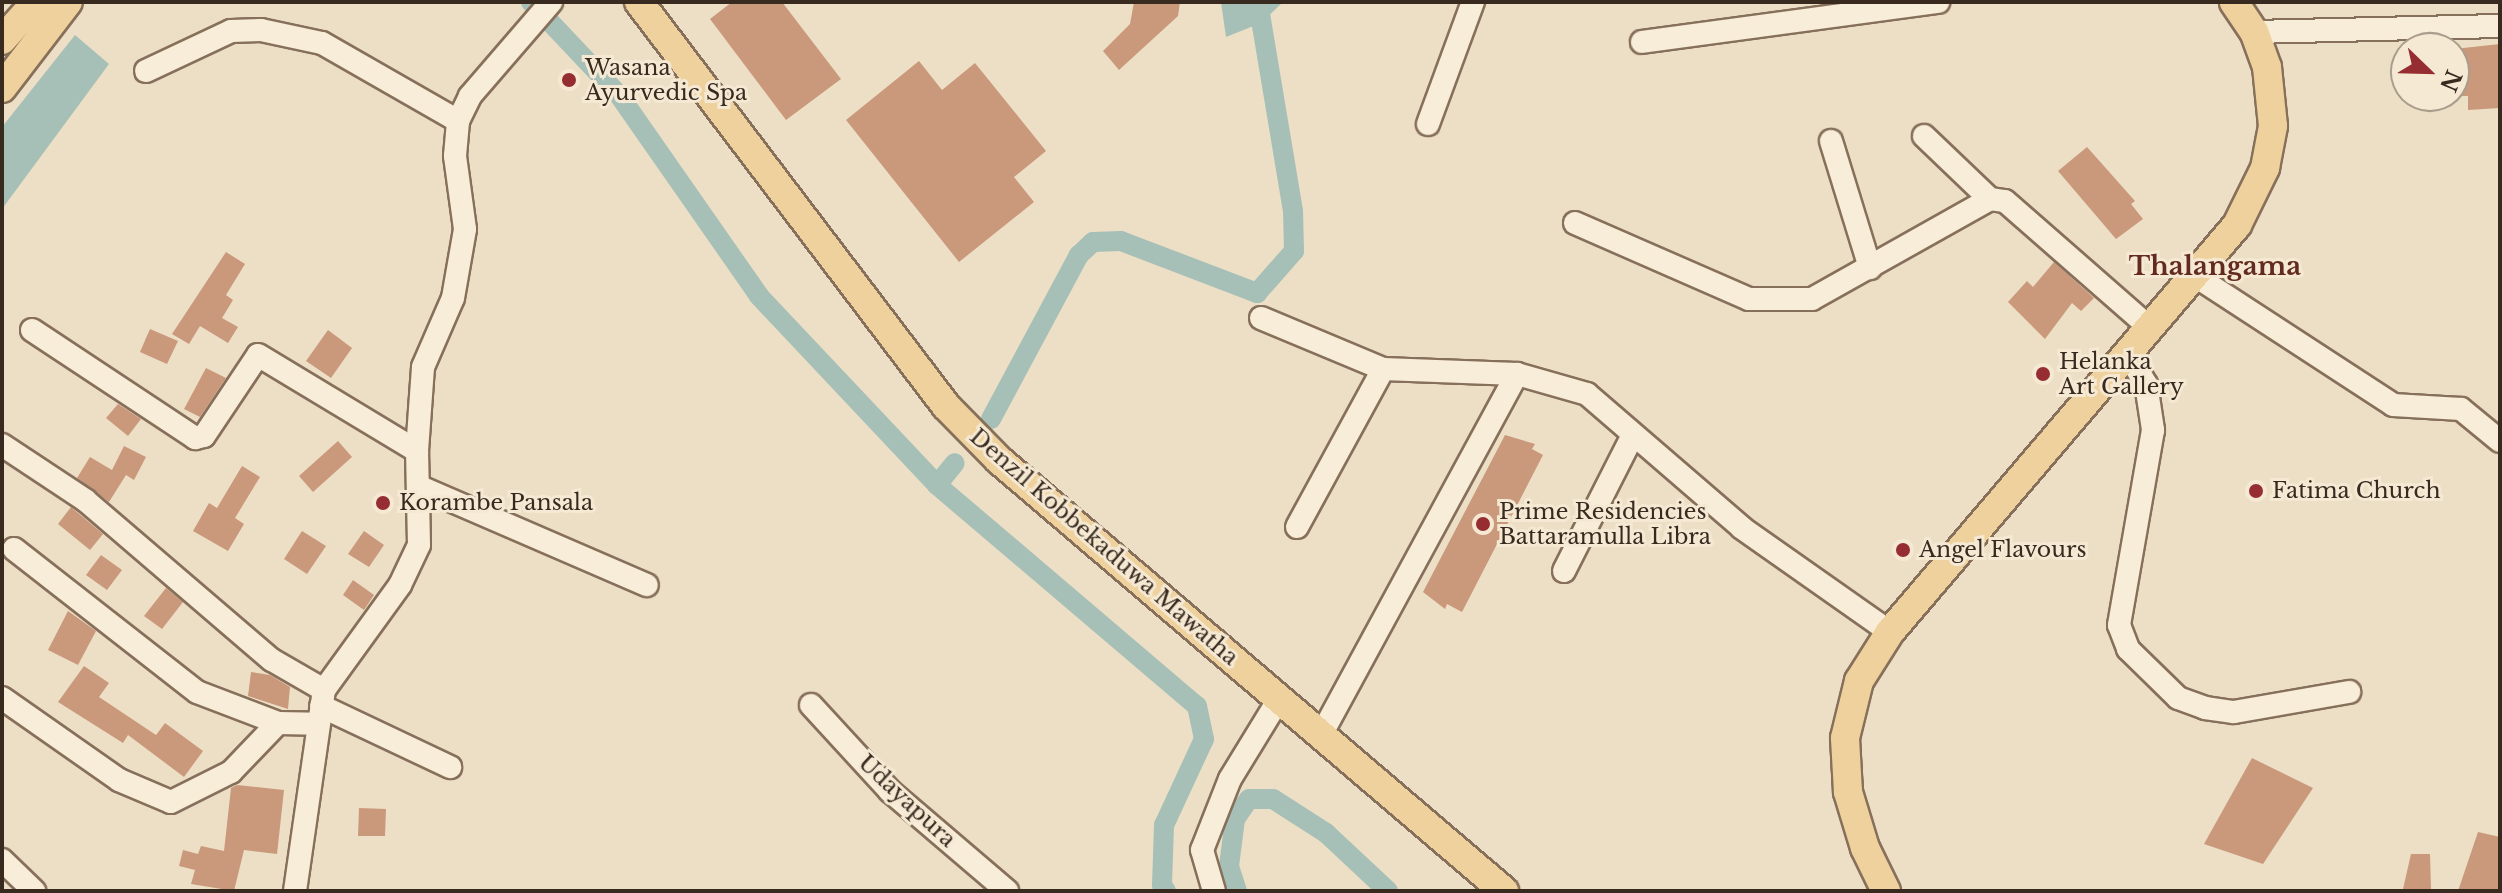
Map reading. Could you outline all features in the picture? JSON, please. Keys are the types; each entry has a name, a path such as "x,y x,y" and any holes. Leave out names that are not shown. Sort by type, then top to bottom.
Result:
{"main road":[{"path":"2,40 36,2"},
{"path":"2,88 68,2"},
{"name":"Denzil Kobbekaduwa Mawatha","path":"639,2 946,406 999,460 1504,891"},
{"path":"1886,891 1854,818 1845,760 1859,681 1890,632 2197,277 2237,225 2271,147 2273,99 2254,32 2234,2"}],"street":[{"path":"295,891 321,707 400,585 419,545 417,451 423,367 453,298 465,229 455,156 458,121 470,96 551,2"},
{"path":"1428,124 1473,2"},
{"path":"1642,42 1938,2"},
{"path":"2254,32 2500,26"},
{"path":"146,71 231,31 261,30 322,43 458,121"},
{"path":"1924,136 1990,199 2005,201 2151,329"},
{"path":"1831,141 1870,268"},
{"path":"1575,223 1749,299 1812,299 1990,199"},
{"path":"2197,277 2393,405 2461,409 2500,441"},
{"path":"1261,318 1383,369 1517,374 1587,394 1742,528 1890,632"},
{"path":"32,330 195,438 204,436 258,355 417,451"},
{"path":"2129,356 2146,384 2153,430 2119,625 2128,649 2178,698 2205,708 2234,712 2349,692"},
{"path":"1297,527 1383,369"},
{"path":"1321,735 1517,374"},
{"path":"1564,571 1633,435"},
{"path":"2,445 85,500 272,660 321,707 450,767"},
{"path":"420,487 647,585"},
{"path":"14,549 197,692 278,723"},
{"path":"2,698 119,780 171,802 231,772 278,723 321,707"},
{"path":"1214,891 1202,850 1230,779 1279,699"},
{"name":"Udayapura","path":"811,705 890,791 1007,891"},
{"path":"2,860 34,891"}],"water":[{"path":"1221,2 1283,2 1261,23 1226,37"},
{"path":"75,35 109,64 2,209 2,127"}],"building":[{"path":"732,2 782,2 841,79 786,120 710,19"},
{"path":"1134,2 1180,2 1178,16 1119,70 1103,51 1130,24"},
{"path":"2500,44 2500,108 2470,110 2470,47"},
{"path":"919,61 942,90 975,63 1046,151 1014,177 1034,202 959,262 846,120"},
{"path":"2087,147 2135,201 2131,204 2143,219 2116,239 2058,171"},
{"path":"226,252 245,264 226,295 233,300 222,318 238,327 228,343 200,326 189,344 172,334"},
{"path":"2054,262 2094,298 2081,311 2072,303 2045,339 2008,302 2027,281 2033,287"},
{"path":"150,329 178,341 167,364 140,352"},
{"path":"328,330 352,348 331,378 306,361"},
{"path":"206,368 226,378 200,417 184,409"},
{"path":"118,404 141,419 128,436 106,418"},
{"name":"Prime Residencies Battaramulla Libra","path":"1505,435 1535,444 1532,449 1543,455 1462,612 1447,604 1445,609 1423,592"},
{"path":"338,441 352,457 313,492 299,476"},
{"path":"124,446 146,457 134,480 126,475 109,502 77,478 90,457 112,470"},
{"path":"242,466 260,477 235,518 244,524 228,551 193,531 209,503 217,508"},
{"path":"71,507 103,534 90,550 58,524"},
{"path":"302,531 326,546 307,574 284,559"},
{"path":"364,531 384,545 369,567 348,554"},
{"path":"101,555 122,570 107,590 86,575"},
{"path":"353,580 374,595 364,610 343,595"},
{"path":"166,588 183,602 162,629 144,616"},
{"path":"68,611 96,631 78,665 48,650"},
{"path":"84,666 109,683 99,697 156,735 165,723 203,751 184,777 128,735 123,743 58,702"},
{"path":"251,672 270,675 290,687 288,709 248,696"},
{"path":"2252,758 2313,788 2263,864 2204,844"},
{"path":"237,785 284,790 277,854 244,850 234,891 191,884 195,870 179,866 183,850 198,854 201,846 224,851 231,788"},
{"path":"359,808 386,809 385,836 358,836"},
{"path":"2478,832 2500,837 2500,891 2458,891"},
{"path":"2411,854 2430,854 2431,889 2403,889"}],"waterway":[{"path":"531,2 619,95 759,296 937,485 1197,706 1204,739 1164,825 1162,885 1166,891"},
{"path":"991,419 1079,255 1093,242 1121,241 1257,293 1294,251 1293,211 1258,2"},
{"path":"937,485 955,463"},
{"path":"1237,891 1229,866 1235,819 1249,799 1273,799 1326,833 1388,891"}],"place":[{"name":"Wasana Ayurvedic Spa","path":"569,80"},
{"name":"Helanka Art Gallery","path":"2043,374"},
{"name":"Fatima Church","path":"2256,491"},
{"name":"Korambe Pansala","path":"383,503"},
{"name":"Prime Residencies Battaramulla Libra","path":"1483,524"},
{"name":"Angel Flavours","path":"1903,550"}],"district":[{"name":"Thalangama","path":"2215,267"}]}
